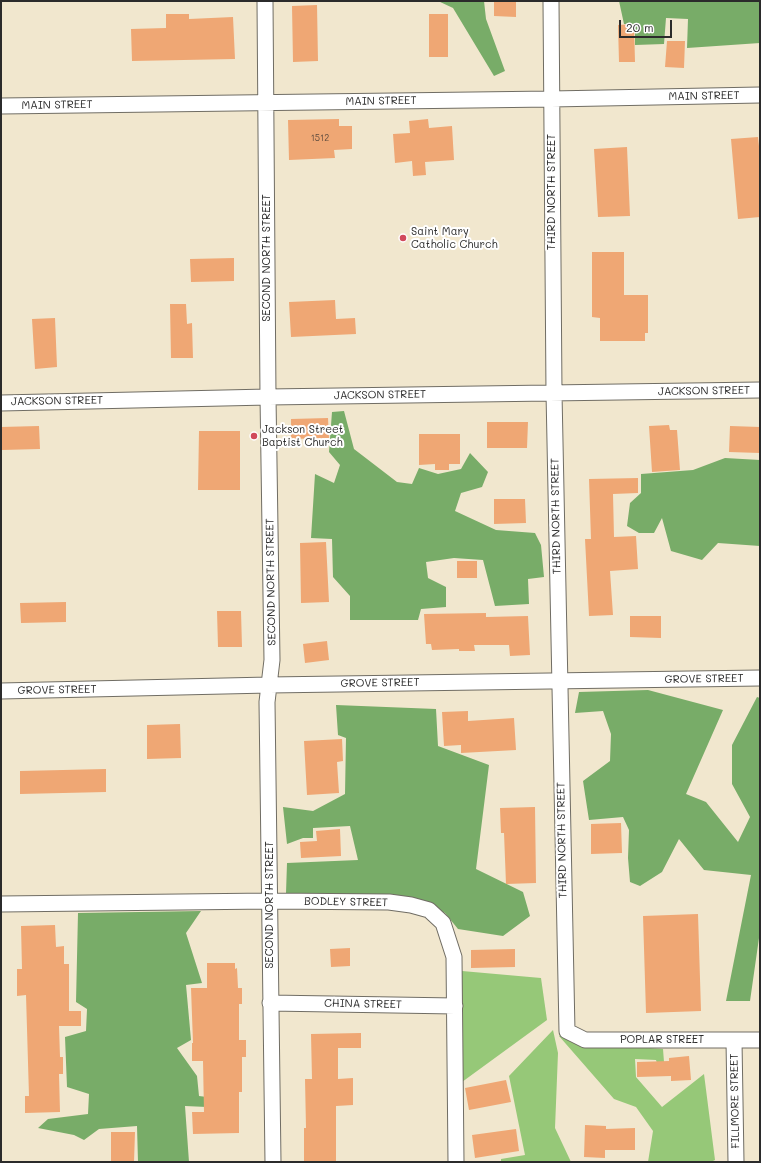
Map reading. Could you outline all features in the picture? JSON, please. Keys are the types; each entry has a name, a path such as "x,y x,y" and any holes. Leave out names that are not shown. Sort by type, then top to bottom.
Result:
{"street":[{"name":"SECOND NORTH STREET","path":"265,1 268,397 272,660 267,702 273,1162"},
{"name":"THIRD NORTH STREET","path":"551,1 558,681 567,1032"},
{"name":"MAIN STREET","path":"1,106 551,99 760,94"},
{"name":"JACKSON STREET","path":"1,403 268,397 760,390"},
{"name":"GROVE STREET","path":"1,691 269,685 760,678"},
{"name":"BODLEY STREET","path":"1,904 270,901 389,902 411,904 429,910 443,922 454,957 456,1162"},
{"name":"CHINA STREET","path":"270,1003 455,1006"},
{"name":"POPLAR STREET","path":"567,1032 585,1040 760,1040"},
{"name":"FILLMORE STREET","path":"734,1041 736,1162"}],"green space":[{"path":"438,1 484,1 486,19 505,71 494,76 453,8"},
{"path":"619,1 760,1 760,43 687,48 688,19 666,18 664,44 635,45 635,24 624,24"},
{"path":"344,411 354,449 397,482 412,484 419,468 438,474 461,469 470,453 488,472 482,487 461,493 455,511 496,530 535,533 541,545 544,577 528,579 529,604 495,606 483,560 454,558 426,562 428,578 446,587 446,607 421,609 418,620 350,620 350,596 333,577 332,539 311,538 315,474 334,483 340,465 329,452 332,412"},
{"path":"725,458 760,460 760,546 718,543 702,560 671,551 662,518 654,533 639,533 627,526 630,503 641,493 641,474 693,470"},
{"path":"648,690 723,710 686,794 706,802 738,842 750,817 732,784 732,745 757,697 760,698 760,931 750,1001 726,1001 751,875 704,870 679,839 662,872 640,886 630,882 628,858 629,830 623,817 589,820 583,781 610,761 611,734 603,711 575,713 579,692"},
{"path":"336,705 436,709 438,746 489,765 476,869 523,892 530,916 503,936 458,929 445,913 428,903 380,896 286,893 287,863 358,860 350,826 313,828 313,838 303,838 287,844 283,807 313,811 345,794 346,738 338,735"},
{"path":"201,911 186,933 202,983 186,985 191,1040 177,1048 197,1076 199,1096 207,1097 207,1107 185,1106 189,1162 138,1162 137,1126 99,1129 84,1140 74,1135 38,1128 48,1119 88,1114 89,1094 67,1087 65,1037 86,1031 87,1009 76,1002 78,913"},
{"path":"462,971 541,978 547,1020 462,1082 457,1073"},
{"path":"553,1030 558,1053 555,1128 571,1162 501,1162 501,1159 525,1155 509,1076"},
{"path":"565,1034 583,1043 663,1049 664,1062 657,1063 656,1060 635,1059 636,1077 662,1107 704,1074 715,1160 711,1162 648,1162 653,1131 636,1107 614,1099 559,1036"}],"building":[{"path":"494,1 516,1 516,17 494,16"},
{"path":"317,5 318,61 293,62 292,6"},
{"path":"166,14 189,14 189,19 233,17 235,59 132,61 131,29 166,28"},
{"path":"429,14 448,14 448,57 429,57"},
{"path":"634,24 635,62 619,62 618,25"},
{"path":"667,41 685,41 684,68 665,67"},
{"path":"339,119 339,126 352,126 352,149 334,150 335,158 289,160 288,120"},
{"path":"428,119 429,128 452,126 454,160 425,162 426,175 413,176 412,161 395,163 393,134 410,133 409,121"},
{"path":"758,137 760,146 760,217 738,219 731,139"},
{"path":"627,147 630,216 598,217 594,149"},
{"path":"592,252 624,252 624,295 648,295 648,333 645,333 645,341 600,341 600,318 592,317"},
{"path":"234,258 234,281 191,282 190,259"},
{"path":"335,300 336,319 355,318 356,334 291,337 289,302"},
{"path":"170,304 186,304 187,324 192,323 193,358 171,358"},
{"path":"55,318 57,367 35,369 32,319"},
{"path":"328,418 329,438 291,439 291,419"},
{"path":"487,422 528,422 527,448 487,448"},
{"path":"669,425 670,430 677,430 680,470 652,472 649,426"},
{"path":"39,426 40,449 2,450 1,427"},
{"path":"730,426 760,427 760,453 729,452"},
{"path":"199,431 240,431 240,490 198,490"},
{"path":"419,434 460,434 460,464 449,464 449,470 435,470 435,464 419,465"},
{"path":"638,478 638,493 613,494 614,537 636,536 638,569 610,571 613,615 589,616 585,539 591,539 589,479"},
{"path":"494,499 525,499 526,523 494,524"},
{"path":"326,542 329,602 301,603 300,543"},
{"path":"457,561 477,561 477,578 457,578"},
{"path":"66,602 66,622 21,623 20,603"},
{"path":"217,611 241,611 242,647 218,647"},
{"path":"486,613 486,617 528,616 530,655 510,656 509,645 474,645 475,651 459,651 459,649 432,650 431,644 426,644 424,614"},
{"path":"630,616 661,616 661,638 630,637"},
{"path":"327,641 329,660 305,663 303,644"},
{"path":"468,711 468,721 514,718 516,750 461,753 461,745 444,746 442,712"},
{"path":"180,724 181,758 147,759 147,725"},
{"path":"342,739 343,761 337,762 339,793 307,795 304,741"},
{"path":"106,769 106,792 20,794 20,771"},
{"path":"535,807 536,883 506,884 504,833 501,833 500,808"},
{"path":"621,823 622,853 591,854 591,824"},
{"path":"340,829 341,856 301,858 300,842 317,841 316,831"},
{"path":"698,914 701,1011 646,1013 643,916"},
{"path":"55,925 56,947 64,946 64,964 69,964 69,1011 81,1011 81,1026 59,1026 60,1057 63,1057 63,1074 59,1074 60,1112 25,1113 25,1096 29,1096 26,995 17,996 17,969 22,969 21,926"},
{"path":"350,948 350,966 331,967 330,949"},
{"path":"515,949 515,967 471,968 471,950"},
{"path":"207,963 235,963 235,969 237,968 238,988 242,988 242,1004 239,1004 239,1040 246,1040 246,1057 242,1057 242,1092 239,1092 239,1133 193,1134 192,1112 204,1112 203,1061 192,1061 193,1043 191,988 207,988"},
{"path":"361,1033 361,1048 338,1048 338,1079 353,1078 353,1105 336,1106 336,1162 304,1162 304,1128 306,1128 305,1079 312,1079 311,1034"},
{"path":"689,1056 691,1080 671,1081 671,1076 637,1077 637,1062 669,1061 669,1058"},
{"path":"506,1080 511,1102 469,1110 465,1088"},
{"path":"585,1125 606,1126 606,1129 635,1128 635,1150 605,1150 605,1158 584,1157"},
{"path":"516,1129 519,1151 475,1158 472,1135"},
{"path":"111,1132 135,1132 134,1162 111,1162"}],"place":[{"name":"Saint Mary Catholic Church","path":"403,238"},
{"name":"Jackson Street Baptist Church","path":"254,436"}]}
